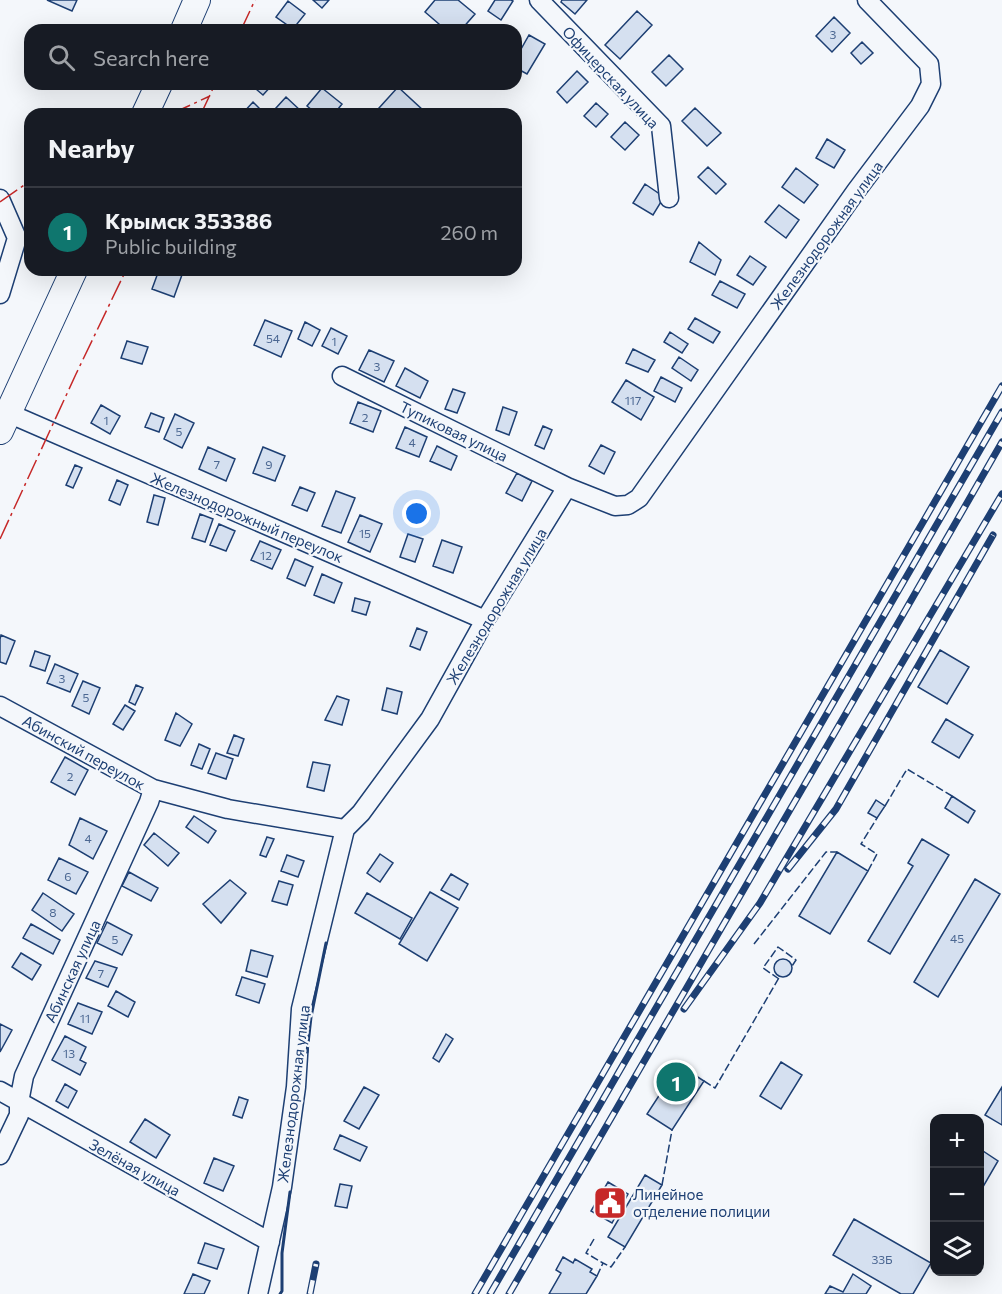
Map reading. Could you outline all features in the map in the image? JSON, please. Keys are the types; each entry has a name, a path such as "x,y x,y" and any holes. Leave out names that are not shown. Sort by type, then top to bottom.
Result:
{"highway":[{"path":"187,24 197,0"},
{"path":"148,108 156,90"},
{"path":"4,422 71,276"}],"street":[{"name":"Офицерская улица","path":"539,0 661,126 669,198"},
{"name":"Железнодорожная улица","path":"258,1294 282,1187 296,1087 301,1009 345,828 361,813 430,719 485,620 567,487 615,506 628,505 639,498 849,201 920,106 931,84 929,64 867,0"},
{"path":"0,199 17,238 0,294"},
{"name":"Тупиковая улица","path":"342,376 567,487"},
{"name":"Железнодорожный переулок","path":"4,422 43,430 485,620"},
{"name":"Абинский переулок","path":"0,706 153,789 228,809 345,828"},
{"name":"Абинская улица","path":"0,1155 19,1115 24,1077 153,789"},
{"name":"Зелёная улица","path":"0,1091 270,1242"}],"building":[{"path":"47,0 77,0 72,11"},
{"path":"313,0 329,0 322,8"},
{"path":"435,0 458,0 475,14 466,24 439,24 425,12"},
{"path":"495,0 513,1 501,20 488,11"},
{"path":"562,0 587,0 575,14 561,2"},
{"path":"288,1 305,14 297,24 286,24 276,17"},
{"path":"637,11 652,25 620,59 605,45"},
{"path":"834,17 850,33 832,52 816,36"},
{"path":"529,35 545,44 527,74 522,71 522,47"},
{"path":"862,42 873,53 861,64 851,53"},
{"path":"669,55 683,69 666,86 652,72"},
{"path":"577,71 588,82 567,103 557,92"},
{"path":"257,90 268,90 263,95"},
{"path":"320,90 324,90 342,104 339,108 310,108 307,106"},
{"path":"395,90 401,90 421,108 379,108"},
{"path":"286,97 298,108 276,108"},
{"path":"253,102 259,108 248,108"},
{"path":"596,103 608,114 596,127 584,116"},
{"path":"695,108 721,133 707,146 682,121"},
{"path":"625,122 639,135 625,150 611,137"},
{"path":"827,139 845,150 834,168 816,158"},
{"path":"708,167 726,184 716,194 698,177"},
{"path":"796,168 818,185 804,203 782,187"},
{"path":"645,184 664,197 653,215 633,203"},
{"path":"779,205 799,220 786,238 765,222"},
{"path":"699,242 721,260 715,275 690,262"},
{"path":"750,256 766,267 753,285 737,275"},
{"path":"157,276 182,276 174,297 152,289"},
{"path":"720,281 745,294 737,308 712,295"},
{"path":"695,318 720,332 713,343 688,329"},
{"path":"265,320 292,331 281,357 254,345"},
{"path":"305,322 320,330 312,346 298,339"},
{"path":"331,328 347,336 338,354 322,346"},
{"path":"670,332 688,344 682,353 664,342"},
{"path":"127,341 148,347 142,364 121,358"},
{"path":"633,349 655,360 648,372 626,363"},
{"path":"369,350 394,361 384,382 359,370"},
{"path":"679,357 698,370 691,381 672,368"},
{"path":"405,368 428,381 420,398 396,386"},
{"path":"661,377 682,388 675,402 654,391"},
{"path":"626,380 654,397 641,420 612,402"},
{"path":"453,389 465,393 457,413 445,409"},
{"path":"358,402 381,411 373,432 350,423"},
{"path":"101,405 120,416 110,434 91,423"},
{"path":"503,407 517,412 509,435 496,430"},
{"path":"151,413 164,418 159,432 145,427"},
{"path":"175,414 194,423 182,448 164,439"},
{"path":"543,426 552,430 544,449 535,445"},
{"path":"405,427 427,437 419,457 396,448"},
{"path":"601,445 615,452 604,474 589,466"},
{"path":"437,446 457,456 451,470 430,461"},
{"path":"208,447 235,459 226,481 199,469"},
{"path":"263,447 285,456 275,481 253,473"},
{"path":"75,465 82,468 73,488 66,485"},
{"path":"517,473 532,481 522,501 506,493"},
{"path":"117,480 128,485 120,505 109,500"},
{"path":"300,487 315,493 307,511 292,505"},
{"path":"336,491 355,498 341,533 322,526"},
{"path":"154,495 165,498 158,525 147,522"},
{"path":"200,514 213,519 205,542 192,538"},
{"path":"360,515 382,524 370,552 348,542"},
{"path":"219,524 235,531 226,551 210,545"},
{"path":"408,534 423,539 415,562 400,557"},
{"path":"442,540 462,547 453,573 433,566"},
{"path":"260,541 281,550 272,569 251,560"},
{"path":"295,559 313,567 305,586 287,578"},
{"path":"322,574 342,583 334,603 314,595"},
{"path":"355,598 370,602 366,615 352,611"},
{"path":"417,628 427,632 420,650 410,646"},
{"path":"1,635 15,641 6,664 0,662"},
{"path":"940,650 969,667 947,704 918,687"},
{"path":"35,651 50,656 45,671 30,666"},
{"path":"55,664 78,674 70,692 47,683"},
{"path":"83,681 100,688 89,714 72,706"},
{"path":"136,685 143,688 135,705 129,702"},
{"path":"387,688 402,692 397,714 382,710"},
{"path":"337,696 349,700 342,725 325,720"},
{"path":"125,705 135,711 123,730 113,724"},
{"path":"176,713 192,724 180,746 165,740"},
{"path":"946,719 973,735 959,758 932,742"},
{"path":"234,735 244,739 238,756 227,753"},
{"path":"199,744 210,749 202,769 191,765"},
{"path":"216,753 233,759 226,779 208,773"},
{"path":"65,757 88,770 75,795 51,782"},
{"path":"313,762 330,765 324,791 307,787"},
{"path":"952,796 975,811 968,823 945,808"},
{"path":"876,800 885,806 877,818 868,813"},
{"path":"194,816 216,831 208,843 186,827"},
{"path":"80,818 107,831 93,859 69,845"},
{"path":"154,833 179,853 168,866 144,845"},
{"path":"267,837 274,839 266,857 260,855"},
{"path":"922,839 949,855 890,954 868,941 913,866 908,863"},
{"path":"837,852 868,871 830,934 799,916"},
{"path":"380,854 393,863 380,882 367,873"},
{"path":"287,855 304,861 298,877 281,871"},
{"path":"59,858 88,872 76,894 48,880"},
{"path":"129,872 158,888 151,901 122,886"},
{"path":"451,874 468,884 459,900 441,890"},
{"path":"975,879 1000,894 938,997 914,982"},
{"path":"230,880 246,893 221,923 203,904"},
{"path":"279,881 293,885 287,905 272,901"},
{"path":"430,892 458,908 427,961 399,944"},
{"path":"43,893 74,914 62,931 32,910"},
{"path":"367,893 412,918 400,939 355,913"},
{"path":"107,922 132,935 122,955 97,943"},
{"path":"31,924 60,940 53,954 23,938"},
{"path":"251,950 273,956 267,977 246,971"},
{"path":"21,953 41,965 32,980 12,967"},
{"path":"783,959 789,962 792,968 789,974 783,977 777,974 774,968 777,962"},
{"path":"95,961 117,968 108,987 86,978"},
{"path":"242,977 265,984 259,1003 236,995"},
{"path":"116,991 135,1002 128,1017 108,1006"},
{"path":"78,1003 102,1012 92,1034 68,1024"},
{"path":"0,1024 12,1030 0,1052"},
{"path":"446,1034 453,1039 439,1062 433,1058"},
{"path":"65,1036 86,1047 80,1060 86,1063 80,1075 52,1060"},
{"path":"781,1062 802,1075 781,1109 760,1096"},
{"path":"679,1065 704,1081 672,1130 647,1114"},
{"path":"65,1084 77,1091 68,1108 56,1101"},
{"path":"364,1087 379,1095 359,1129 344,1121"},
{"path":"1002,1087 1002,1125 985,1115"},
{"path":"239,1097 248,1100 242,1118 233,1115"},
{"path":"145,1119 170,1135 156,1158 130,1142"},
{"path":"340,1135 367,1147 360,1161 334,1149"},
{"path":"984,1152 998,1161 984,1185"},
{"path":"214,1158 234,1166 223,1191 204,1183"},
{"path":"645,1175 662,1185 625,1247 608,1237"},
{"name":"Линейное отделение полиции","path":"608,1182 628,1194 612,1223 591,1211"},
{"path":"340,1184 352,1186 347,1208 335,1206"},
{"path":"854,1219 930,1262 930,1265 913,1294 901,1294 833,1255"},
{"path":"205,1243 224,1249 217,1269 198,1263"},
{"path":"563,1257 573,1263 575,1259 592,1269 590,1272 597,1276 586,1294 549,1294 561,1273 556,1270"},
{"path":"193,1274 210,1281 204,1294 184,1294"},
{"path":"853,1274 871,1286 866,1294 825,1294 830,1286 843,1292"}],"railway":[{"path":"475,1294 1002,386"},
{"path":"490,1294 1002,412"},
{"path":"509,1294 1002,442"},
{"path":"684,1009 760,903 1002,494"},
{"path":"788,869 836,809 993,535"},
{"path":"310,1294 316,1264"}],"fence":[{"path":"885,806 907,769 952,796"},
{"path":"868,871 877,854 861,844 877,818"},
{"path":"754,944 826,852 837,852"},
{"path":"779,979 763,968 778,947 796,960 792,966"},
{"path":"704,1081 715,1088 780,976"},
{"path":"662,1185 672,1130"},
{"path":"594,1239 586,1253 603,1263"},
{"path":"597,1276 603,1263 611,1267 625,1247"}],"wall":[{"path":"307,1052 311,1017 326,943"},
{"path":"280,1294 282,1291 282,1253 290,1192"}],"power":[{"path":"244,24 255,0"},
{"path":"204,108 212,90"},
{"path":"184,108 210,96"},
{"path":"0,202 24,185"},
{"path":"0,539 123,276"}],"place":[{"name":"Крымск 353386","path":"676,1082"},
{"name":"Линейное отделение полиции","path":"610,1203"}]}
